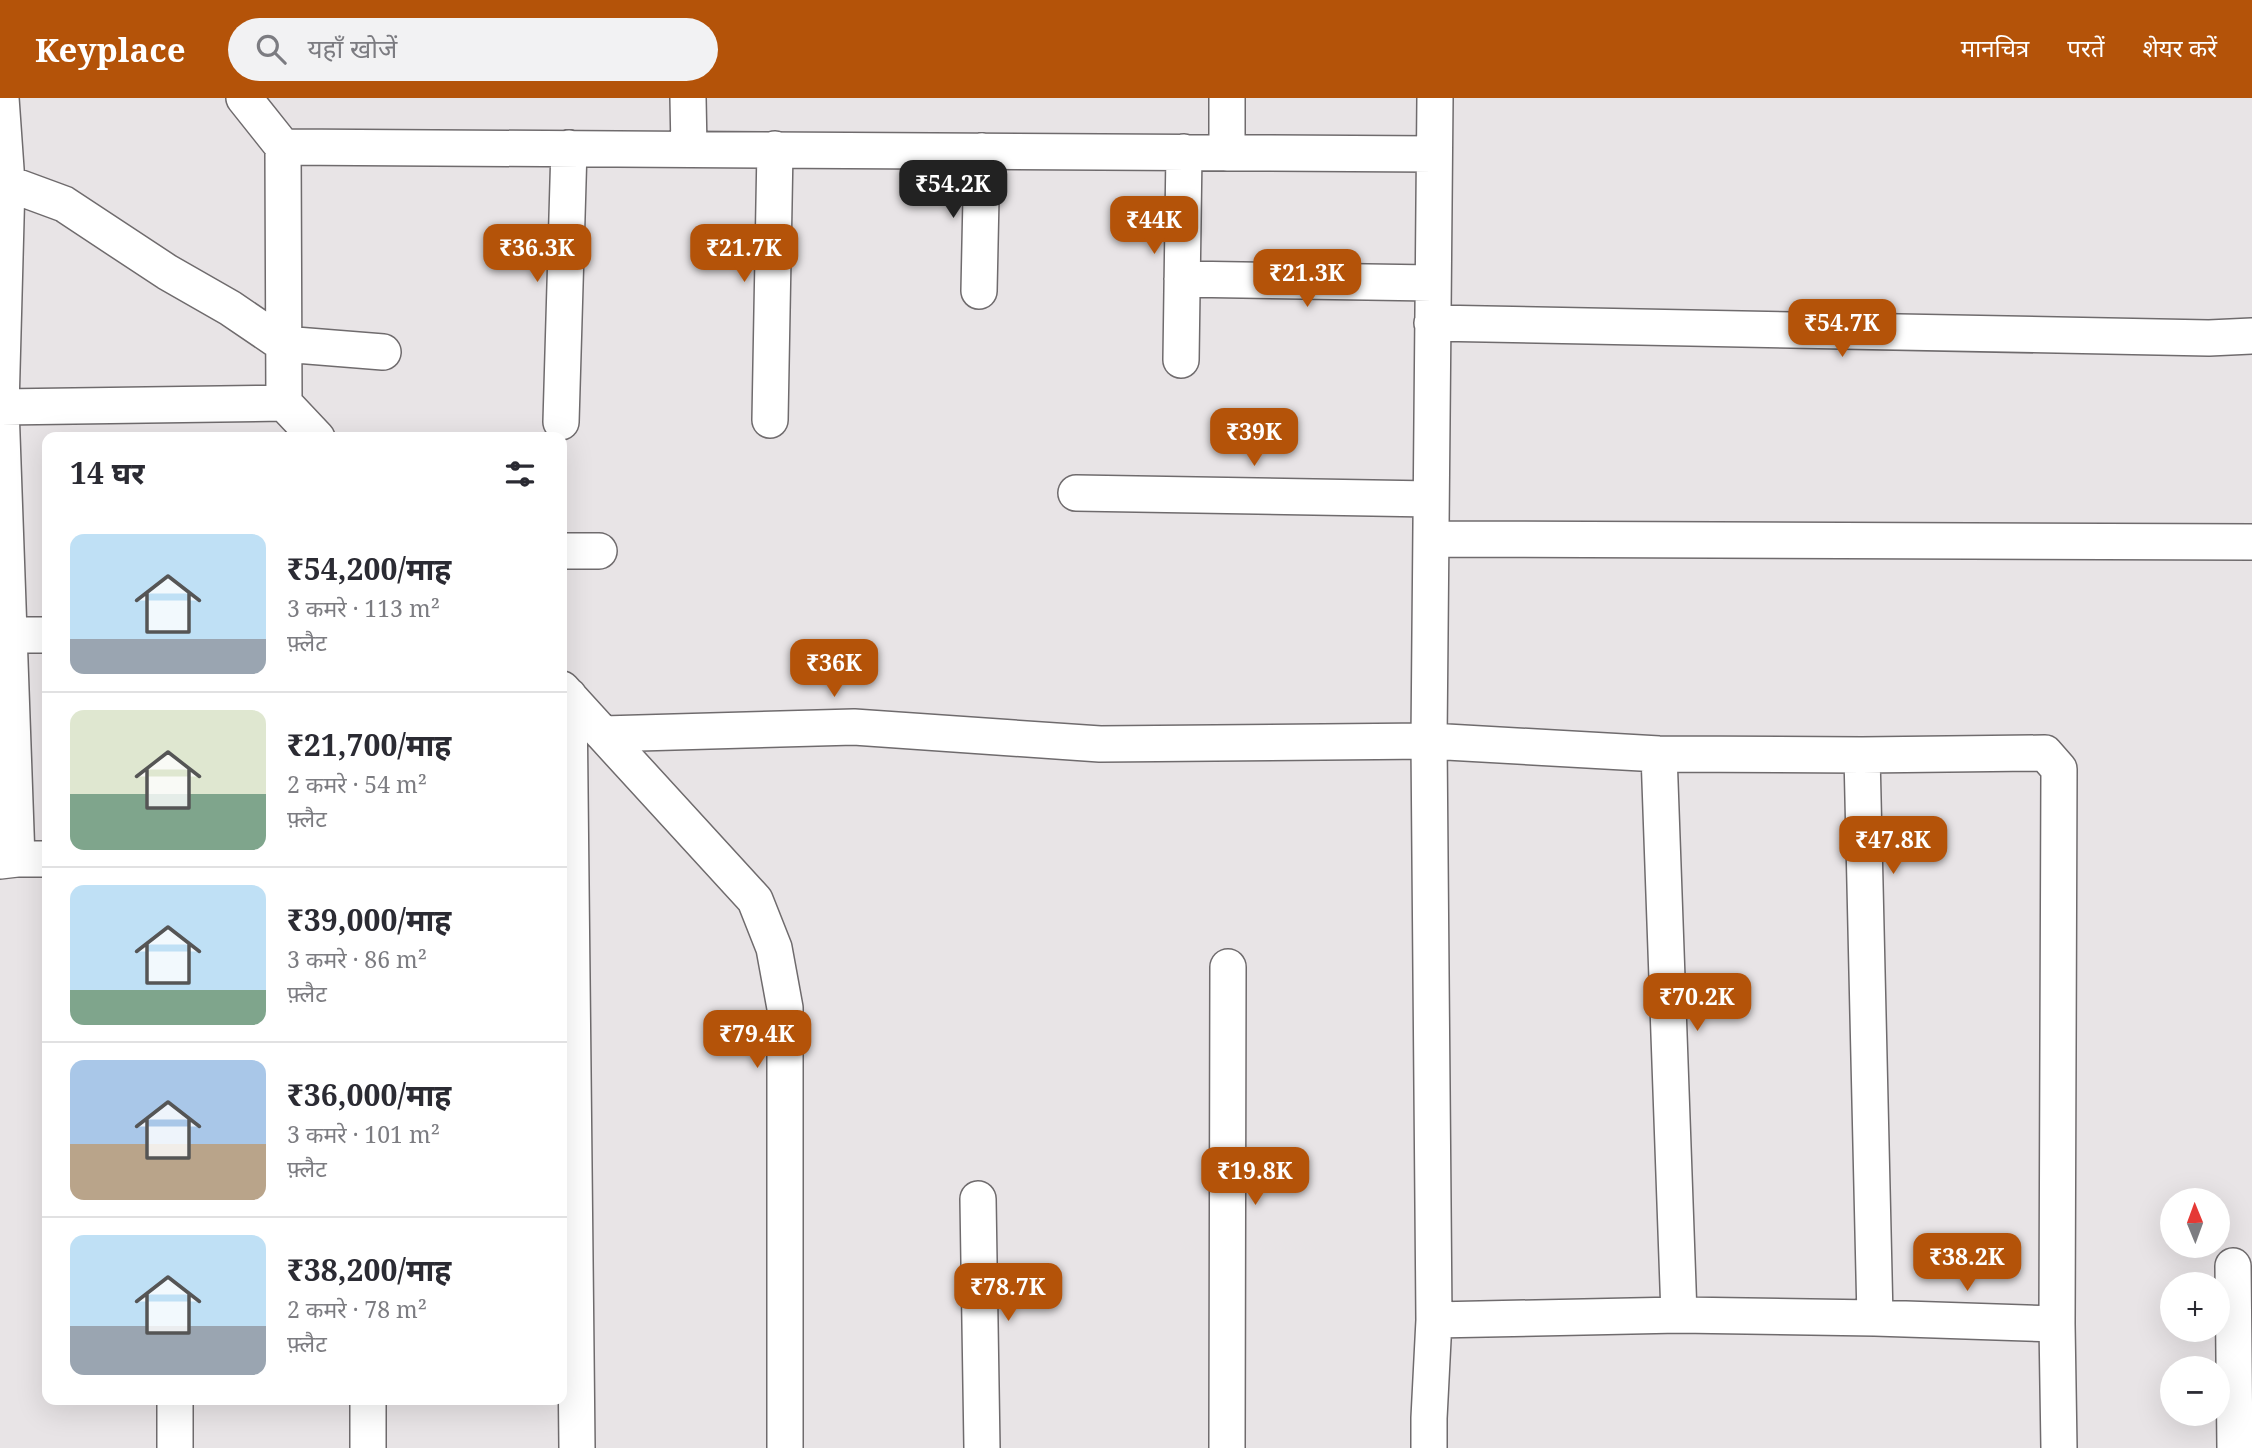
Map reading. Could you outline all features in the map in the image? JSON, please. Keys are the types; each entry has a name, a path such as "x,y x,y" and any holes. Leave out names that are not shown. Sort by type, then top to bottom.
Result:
{"street":[{"path":"1,98 7,183 1,407 8,635 21,860"},
{"path":"244,98 283,146 284,403 311,432"},
{"path":"688,98 689,149"},
{"path":"1227,98 1227,153"},
{"path":"1429,1448 1434,1320 1429,741 1435,98"},
{"path":"283,146 1434,154"},
{"path":"561,422 569,148"},
{"path":"770,420 775,149"},
{"path":"979,291 982,151"},
{"path":"1181,360 1184,152"},
{"path":"7,183 64,204 283,344 383,352"},
{"path":"1182,279 1432,283"},
{"path":"1432,323 2209,338 2252,336"},
{"path":"1,407 284,403"},
{"path":"1076,493 1431,499"},
{"path":"1431,539 2252,542"},
{"path":"567,551 599,551"},
{"path":"8,635 42,635"},
{"path":"567,694 755,900 774,948 785,1008 785,1448"},
{"path":"603,734 854,727 1100,744 1429,741 1659,754 2045,753 2059,769 2059,1448"},
{"path":"1659,754 1679,1315"},
{"path":"1863,755 1875,1318"},
{"path":"567,762 577,1448"},
{"path":"1227,1448 1228,967"},
{"path":"978,1199 982,1448"},
{"path":"2233,1266 2235,1448"},
{"path":"1434,1320 1679,1315 2057,1324"},
{"path":"175,1405 175,1448"},
{"path":"368,1405 368,1448"}]}
